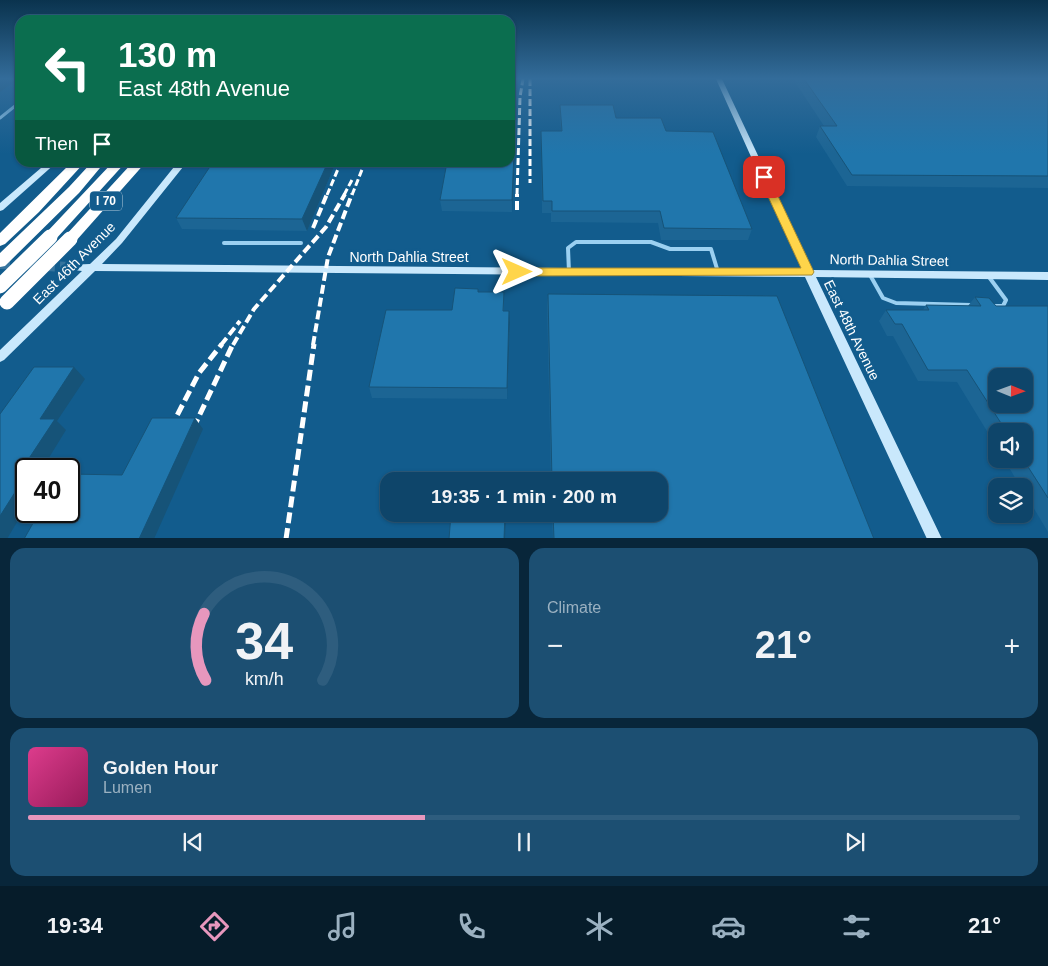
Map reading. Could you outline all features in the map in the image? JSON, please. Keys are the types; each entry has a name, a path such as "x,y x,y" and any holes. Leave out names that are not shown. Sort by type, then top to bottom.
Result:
{"highway":[{"path":"4,237 74,167"},
{"path":"0,262 29,236 94,167"},
{"path":"0,286 50,237 115,167"},
{"name":"I 70","path":"4,305 70,238 135,167"}],"street":[{"name":"East 48th Avenue","path":"731,104 808,272 935,538"},
{"path":"0,208 47,167"},
{"name":"East 46th Avenue","path":"0,356 119,241 178,167"},
{"name":"North Dahlia Street","path":"70,268 808,272 1048,276"}],"lane":[{"path":"0,118 15,106"},
{"path":"570,272 568,248 576,242 651,242 670,249 711,249 718,272"},
{"path":"224,243 301,243"},
{"path":"869,273 883,298 896,304 974,305"},
{"path":"984,306 1003,306 1006,300 987,275"}],"building":[{"path":"822,104 1048,104 1048,176 852,175 820,126 837,126"},
{"path":"560,105 613,105 616,118 661,118 666,131 713,132 752,229 664,228 660,211 552,211 552,201 543,201 541,131 562,131"},
{"path":"210,167 326,167 302,219 176,218"},
{"path":"446,167 513,167 512,200 440,200"},
{"path":"455,288 478,289 478,292 504,292 503,311 509,311 507,388 369,387 386,310 452,310"},
{"path":"548,294 777,296 874,538 554,538 553,522 668,522 668,472 552,472"},
{"path":"975,297 989,298 996,306 1048,306 1048,498 1029,468 1033,468 1033,423 1001,423 994,413 1033,413 1033,368 988,368 988,403 967,370 928,370 902,324 895,324 886,310 929,310 926,305 981,306"},
{"path":"34,367 74,367 40,419 55,419 29,458 15,458 15,492 0,516 0,414"},
{"path":"152,418 195,418 139,538 25,538 33,523 80,523 80,474 122,475"},
{"path":"450,522 505,522 504,538 449,538"}],"tunnel":[{"path":"0,264 69,267"}],"railway":[{"path":"517,195 520,104"},
{"path":"530,104 530,183"},
{"path":"327,195 339,167"},
{"path":"352,195 363,167"},
{"path":"344,195 353,178"},
{"path":"313,228 327,194"},
{"path":"233,345 254,309 326,227 345,194"},
{"path":"313,345 328,257 352,194"},
{"path":"517,195 517,210"},
{"path":"221,345 240,321"},
{"path":"170,429 199,373 222,344"},
{"path":"193,429 233,344"},
{"path":"286,538 314,344"}],"route":[{"path":"517,272 808,272 764,177"}]}
